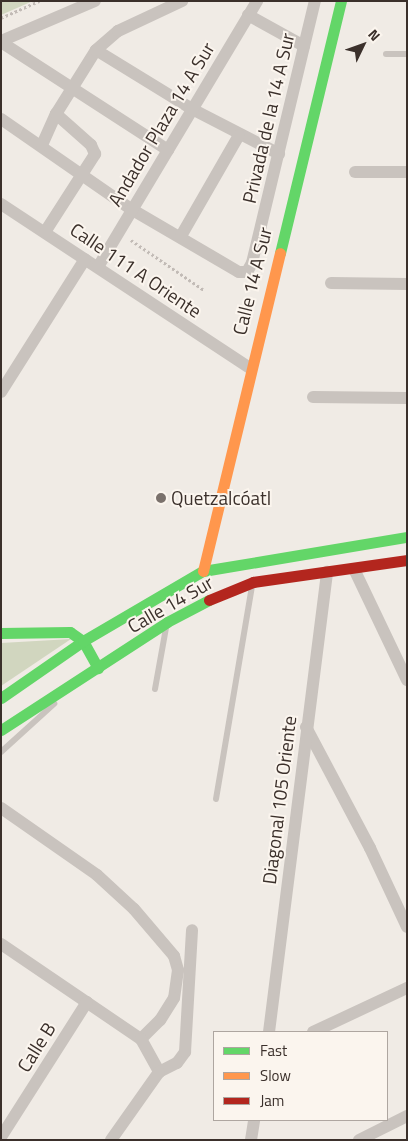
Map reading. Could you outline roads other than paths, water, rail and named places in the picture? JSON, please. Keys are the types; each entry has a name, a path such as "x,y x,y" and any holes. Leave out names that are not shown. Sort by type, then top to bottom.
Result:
{"main road":[{"name":"Calle 14 A Sur","path":"203,571 250,368 341,1"},
{"name":"Calle 14 Sur","path":"1,698 83,641 203,571 407,537"},
{"name":"Calle 14 Sur","path":"1,730 70,687 167,622 220,594 253,582 407,560"},
{"path":"1,633 62,630 83,641 98,668"}],"street":[{"path":"1,42 95,1"},
{"path":"42,145 56,114 96,50 118,31 182,1"},
{"name":"Andador Plaza 14 A Sur","path":"98,267 257,1"},
{"name":"Privada de la 14 A Sur","path":"181,236 239,272 247,272 279,154 315,1"},
{"path":"248,15 304,46"},
{"path":"1,42 168,150"},
{"path":"96,50 192,109 239,135 279,154"},
{"path":"45,232 82,176 94,151 56,114"},
{"path":"1,119 42,145 82,176 131,209 181,236 239,135"},
{"path":"355,172 407,172"},
{"name":"Calle 111 A Oriente","path":"1,204 250,368"},
{"path":"1,392 85,259"},
{"path":"331,283 407,284"},
{"path":"313,397 407,398"},
{"path":"354,569 405,674"},
{"name":"Diagonal 105 Oriente","path":"269,1031 327,572"},
{"path":"306,727 370,848 407,927"},
{"path":"1,808 97,875 134,909 166,944 178,970 174,998 160,1020 141,1038"},
{"path":"112,1140 159,1072 177,1063 185,1052 192,930"},
{"path":"1,944 141,1038 159,1072"},
{"path":"315,1031 407,988"},
{"name":"Calle B","path":"1,1137 87,1002"},
{"path":"359,1140 407,1116"},
{"path":"251,1140 254,1121"}],"lane":[{"path":"386,54 407,54"},
{"path":"216,798 253,582"},
{"path":"155,689 167,622"},
{"path":"1,752 70,687"}],"place":[{"name":"Quetzalcóatl","path":"161,498"}]}
